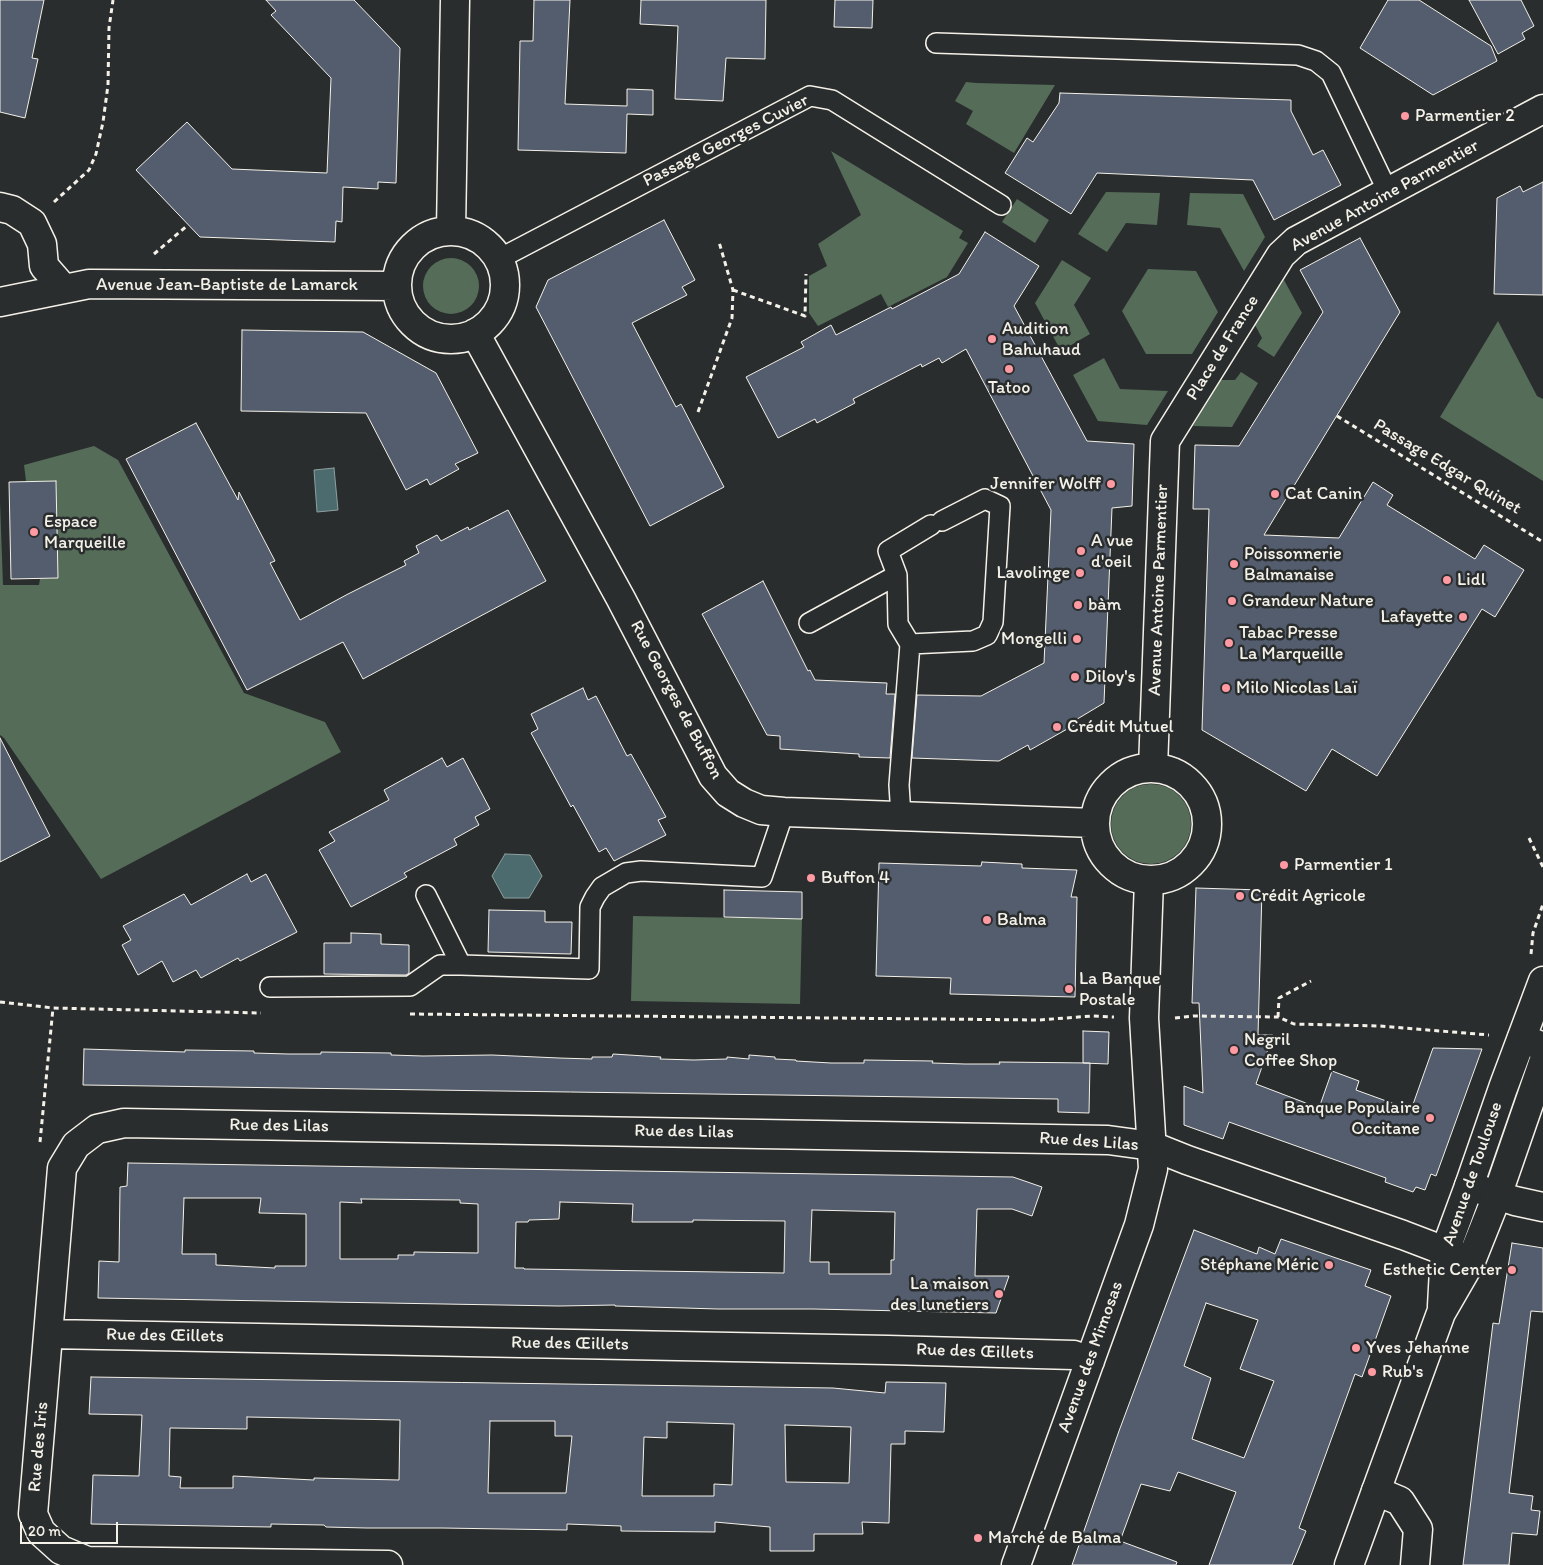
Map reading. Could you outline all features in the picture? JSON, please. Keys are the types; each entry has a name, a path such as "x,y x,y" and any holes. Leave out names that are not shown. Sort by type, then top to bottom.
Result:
{"street":[{"path":"452,230 455,0"},
{"name":"Avenue Antoine Parmentier","path":"1281,255 1296,241 1543,109"},
{"path":"0,207 12,210 32,223 42,244 44,266 64,290"},
{"path":"452,230 466,232 479,238 491,247 499,258 505,275 505,293 500,309 489,323 475,334 445,339 430,335 416,327 406,315 399,301 398,272 412,246 424,238 437,232 452,230"},
{"name":"Place de France","path":"1165,441 1281,255"},
{"name":"Avenue Jean-Baptiste de Lamarck","path":"0,302 89,284 397,286"},
{"name":"Rue Georges de Buffon","path":"475,334 621,599 713,776 728,793 744,803 761,810 784,812 1095,824"},
{"name":"Avenue Antoine Parmentier","path":"1153,768 1165,441"},
{"path":"1153,768 1180,776 1192,786 1206,810 1207,825 1204,843 1196,858 1183,871 1166,878 1149,880 1128,875 1111,863 1099,845 1095,824 1098,806 1107,790 1120,778 1136,771 1153,768"},
{"path":"1149,880 1144,1018 1152,1146"},
{"name":"Avenue de Toulouse","path":"1441,1313 1445,1250 1521,1040 1537,970"},
{"name":"Avenue de Toulouse","path":"1349,1565 1441,1313 1471,1261 1497,1196 1543,1062"},
{"name":"Rue des Lilas","path":"49,1334 62,1168 76,1144 97,1129 124,1123 1108,1140 1152,1146 1186,1160 1445,1250 1471,1261"},
{"name":"Avenue des Mimosas","path":"1016,1565 1139,1225 1153,1169 1152,1146"},
{"path":"1469,1186 1515,1202 1543,1207"},
{"name":"Rue des Œillets","path":"49,1334 888,1350 1074,1355 1090,1361"},
{"name":"Rue des Iris","path":"49,1334 33,1514 41,1532 61,1550 87,1561 388,1565"},
{"path":"1376,1491 1400,1501 1418,1529 1415,1565"}],"lane":[{"path":"936,43 1298,55 1316,61 1331,73 1388,192"},
{"name":"Passage Georges Cuvier","path":"499,258 810,96 832,100 1001,205"},
{"path":"901,816 899,785 910,644 898,624 897,575 888,551 936,523 986,499 1000,506 993,622 987,635 972,641 910,644"},
{"path":"809,623 897,575"},
{"path":"270,987 410,986 440,965 589,969 590,907 594,897 602,887 626,874 641,871 762,877 784,812"},
{"path":"426,895 461,965"}],"path":[{"path":"32,223 89,170 96,154 108,85 109,28 113,0"},
{"path":"698,412 732,318 733,290 719,242"},
{"path":"733,290 805,316 806,274"},
{"name":"Passage Edgar Quinet","path":"1337,416 1543,542"},
{"path":"1529,838 1543,868"},
{"path":"1537,970 1533,933 1543,904"},
{"path":"1278,1018 1279,998 1311,981"},
{"path":"0,1002 53,1008 268,1013"},
{"path":"40,1143 53,1008"},
{"path":"406,1014 1039,1020 1092,1016 1144,1018 1194,1016 1278,1018 1294,1024 1380,1026 1521,1040"}],"green space":[{"path":"966,82 1055,85 1014,153 966,124 973,111 955,101"},
{"path":"831,151 963,231 959,238 968,243 947,277 888,307 881,294 818,326 809,313 809,276 827,266 818,244 861,215"},
{"path":"1106,192 1160,193 1157,225 1126,223 1107,252 1078,234"},
{"path":"1190,193 1243,194 1265,237 1244,271 1220,228 1187,225"},
{"path":"1017,199 1049,220 1035,243 1002,222"},
{"path":"451,258 462,260 471,266 477,275 479,286 477,297 471,306 462,312 451,314 440,312 431,306 425,297 423,286 425,275 431,266 440,260"},
{"path":"1062,260 1091,278 1074,305 1090,334 1061,351 1035,303"},
{"path":"1148,269 1196,271 1218,312 1192,354 1146,354 1122,311"},
{"path":"1284,280 1302,313 1274,357 1257,346 1262,338 1255,325"},
{"path":"1498,321 1537,396 1543,399 1543,481 1440,417"},
{"path":"1104,358 1120,389 1168,391 1147,425 1098,421 1073,375"},
{"path":"1241,372 1258,383 1232,427 1193,426 1221,380 1235,380"},
{"path":"94,446 118,460 244,693 325,722 341,752 101,879 4,738 0,735 0,502 3,585 39,585 40,579 57,578 56,481 26,481 24,465"},
{"path":"1151,784 1166,787 1179,796 1188,809 1191,824 1188,839 1179,852 1166,861 1151,864 1136,861 1123,852 1114,839 1111,824 1114,809 1123,796 1136,787"},
{"path":"633,916 802,919 800,1004 631,1001"}],"water":[{"path":"334,468 338,510 317,512 314,470"},
{"path":"505,854 530,855 542,876 529,898 504,898 492,876"}],"building":[{"path":"0,0 44,0 32,58 38,59 25,118 0,112"},
{"path":"266,0 354,0 400,48 396,183 378,182 378,189 343,187 342,222 336,221 335,242 200,237 136,170 187,122 232,169 327,173 331,78 271,15 276,11"},
{"path":"534,0 570,0 565,104 627,106 627,89 653,90 653,115 627,114 626,153 518,150 520,41 533,41"},
{"path":"641,0 766,0 765,59 726,58 723,101 675,99 678,26 640,24"},
{"path":"835,0 873,0 872,28 834,27"},
{"path":"1388,0 1419,0 1491,46 1497,61 1433,95 1360,48"},
{"path":"1469,0 1521,0 1534,26 1522,33 1525,39 1498,54"},
{"path":"1060,93 1291,100 1291,111 1313,155 1323,150 1341,185 1274,220 1253,180 1097,173 1071,214 1005,173 1027,138 1033,142 1059,103"},
{"path":"1543,182 1543,295 1494,294 1497,198 1520,186 1523,192"},
{"path":"664,220 695,280 682,287 687,295 632,323 676,407 681,404 724,487 650,526 536,307 548,280"},
{"path":"985,232 1039,266 1014,306 1087,441 1134,444 1132,506 1112,508 1104,703 1074,721 1076,724 1030,750 1028,745 999,761 912,758 917,695 981,696 1044,663 1051,510 966,349 942,363 939,358 922,367 921,364 853,399 855,403 817,423 815,419 778,438 746,377 804,347 801,342 831,325 836,335 891,307 892,309 959,274"},
{"path":"1360,238 1400,312 1264,535 1339,538 1373,482 1393,495 1387,505 1475,559 1484,545 1524,570 1495,617 1482,609 1377,776 1332,749 1306,791 1202,730 1209,509 1193,509 1195,445 1239,446 1323,312 1300,270"},
{"path":"242,330 363,332 436,373 478,453 455,464 459,469 430,485 427,479 406,490 366,413 241,411"},
{"path":"196,423 238,500 239,492 275,561 270,563 300,620 406,565 404,561 419,553 416,546 437,535 441,541 468,527 469,530 508,510 546,581 363,679 343,642 247,690 126,459"},
{"name":"Espace Marqueille","path":"56,481 58,578 11,579 9,482"},
{"path":"763,581 808,671 810,670 815,680 887,683 886,694 895,694 890,758 859,757 859,754 780,749 780,736 767,735 702,614"},
{"path":"583,688 588,700 596,696 627,756 631,754 666,817 658,820 666,835 614,861 606,848 599,852 573,805 571,807 531,733 538,729 531,714"},
{"path":"0,738 50,836 0,862"},
{"path":"442,758 447,767 463,758 490,809 475,817 479,825 454,839 457,845 404,873 407,877 351,907 319,850 335,841 329,832 389,800 384,790"},
{"name":"Balma","path":"982,862 1022,864 1022,868 1077,870 1071,897 1077,897 1075,997 950,994 951,978 876,976 879,863 981,866"},
{"path":"247,874 251,882 266,874 297,932 240,961 238,958 201,978 196,970 173,982 162,961 138,975 122,945 131,940 123,926 184,894 191,905"},
{"path":"1196,888 1262,890 1258,1035 1273,1035 1256,1084 1319,1108 1332,1071 1359,1081 1356,1090 1411,1110 1433,1048 1482,1049 1436,1176 1431,1174 1425,1190 1416,1187 1413,1192 1385,1182 1386,1178 1229,1122 1223,1139 1184,1125 1184,1086 1203,1093 1199,1003 1192,1003"},
{"path":"724,890 802,892 802,919 724,917"},
{"path":"489,910 545,911 545,922 572,922 571,954 488,952"},
{"path":"351,933 381,934 381,944 409,945 409,973 406,975 324,974 324,943 351,943"},
{"path":"1083,1031 1109,1032 1108,1064 1083,1063"},
{"path":"84,1049 185,1052 185,1050 254,1051 254,1053 288,1054 321,1054 321,1052 391,1053 391,1055 423,1056 492,1055 592,1059 592,1057 612,1057 613,1054 661,1057 660,1059 694,1060 727,1059 727,1057 749,1059 749,1055 831,1063 864,1063 864,1060 933,1061 932,1063 965,1064 1000,1064 999,1062 1090,1063 1089,1113 1058,1112 1058,1099 83,1085"},
{"path":"128,1163 1013,1177 1042,1187 1032,1216 1012,1209 977,1209 975,1276 1009,1276 996,1313 718,1309 615,1305 559,1306 98,1298 99,1261 119,1262 120,1187 127,1186","holes":["184,1198 261,1198 259,1213 306,1214 306,1266 275,1266 275,1268 216,1265 216,1254 182,1254","361,1199 460,1200 460,1203 478,1204 478,1253 414,1252 414,1255 398,1255 398,1259 340,1259 340,1202 362,1203","560,1202 633,1204 632,1222 693,1222 693,1220 785,1221 784,1273 515,1268 516,1222 559,1219","812,1210 895,1212 894,1260 891,1260 891,1274 829,1274 829,1262 810,1262"]},
{"path":"1194,1230 1257,1254 1259,1247 1275,1254 1281,1239 1371,1270 1365,1286 1391,1296 1362,1377 1355,1374 1299,1528 1306,1531 1292,1565 1209,1565 1236,1492 1178,1472 1170,1491 1141,1484 1120,1541 1177,1562 1176,1565 1072,1565 1119,1431","holes":["1206,1303 1258,1320 1240,1369 1274,1381 1244,1458 1192,1439 1211,1378 1184,1366"]},
{"path":"1512,1243 1543,1248 1543,1312 1531,1311 1509,1493 1533,1496 1531,1510 1540,1511 1537,1535 1512,1533 1509,1565 1463,1565 1493,1323 1499,1324"},
{"path":"91,1377 833,1388 885,1393 886,1382 946,1383 944,1432 905,1431 905,1444 891,1444 889,1523 862,1522 863,1534 814,1534 814,1551 770,1551 770,1527 715,1522 715,1532 621,1531 621,1526 567,1524 567,1530 366,1528 271,1524 271,1527 91,1524 93,1475 139,1476 142,1415 89,1414","holes":["247,1417 400,1420 399,1480 314,1478 314,1480 233,1476 233,1488 180,1488 181,1477 169,1476 170,1428 247,1429","490,1421 555,1421 555,1436 572,1436 566,1493 488,1493","667,1422 734,1424 732,1485 714,1484 714,1496 642,1496 644,1437 667,1438","785,1425 851,1427 849,1483 786,1482"]}],"place":[{"name":"Parmentier 2","path":"1405,116"},
{"name":"Audition Bahuhaud","path":"992,339"},
{"name":"Tatoo","path":"1009,369"},
{"name":"Jennifer Wolff","path":"1111,484"},
{"name":"Cat Canin","path":"1275,494"},
{"name":"Espace Marqueille","path":"34,532"},
{"name":"A vue d'oeil","path":"1081,551"},
{"name":"Poissonnerie Balmanaise","path":"1234,564"},
{"name":"Lavolinge","path":"1080,573"},
{"name":"Lidl","path":"1447,580"},
{"name":"Grandeur Nature","path":"1232,601"},
{"name":"bàm","path":"1078,605"},
{"name":"Lafayette","path":"1463,617"},
{"name":"Mongelli","path":"1077,639"},
{"name":"Tabac Presse La Marqueille","path":"1229,643"},
{"name":"Diloy's","path":"1075,677"},
{"name":"Milo Nicolas Laï","path":"1226,688"},
{"name":"Crédit Mutuel","path":"1057,727"},
{"name":"Parmentier 1","path":"1284,865"},
{"name":"Buffon 4","path":"811,878"},
{"name":"Crédit Agricole","path":"1240,896"},
{"name":"Balma","path":"987,920"},
{"name":"La Banque Postale","path":"1069,989"},
{"name":"Negril Coffee Shop","path":"1234,1050"},
{"name":"Banque Populaire Occitane","path":"1430,1118"},
{"name":"Stéphane Méric","path":"1329,1265"},
{"name":"Esthetic Center","path":"1512,1270"},
{"name":"La maison des lunetiers","path":"999,1294"},
{"name":"Yves Jehanne","path":"1356,1348"},
{"name":"Rub's","path":"1372,1372"},
{"name":"Marché de Balma","path":"978,1538"}]}
